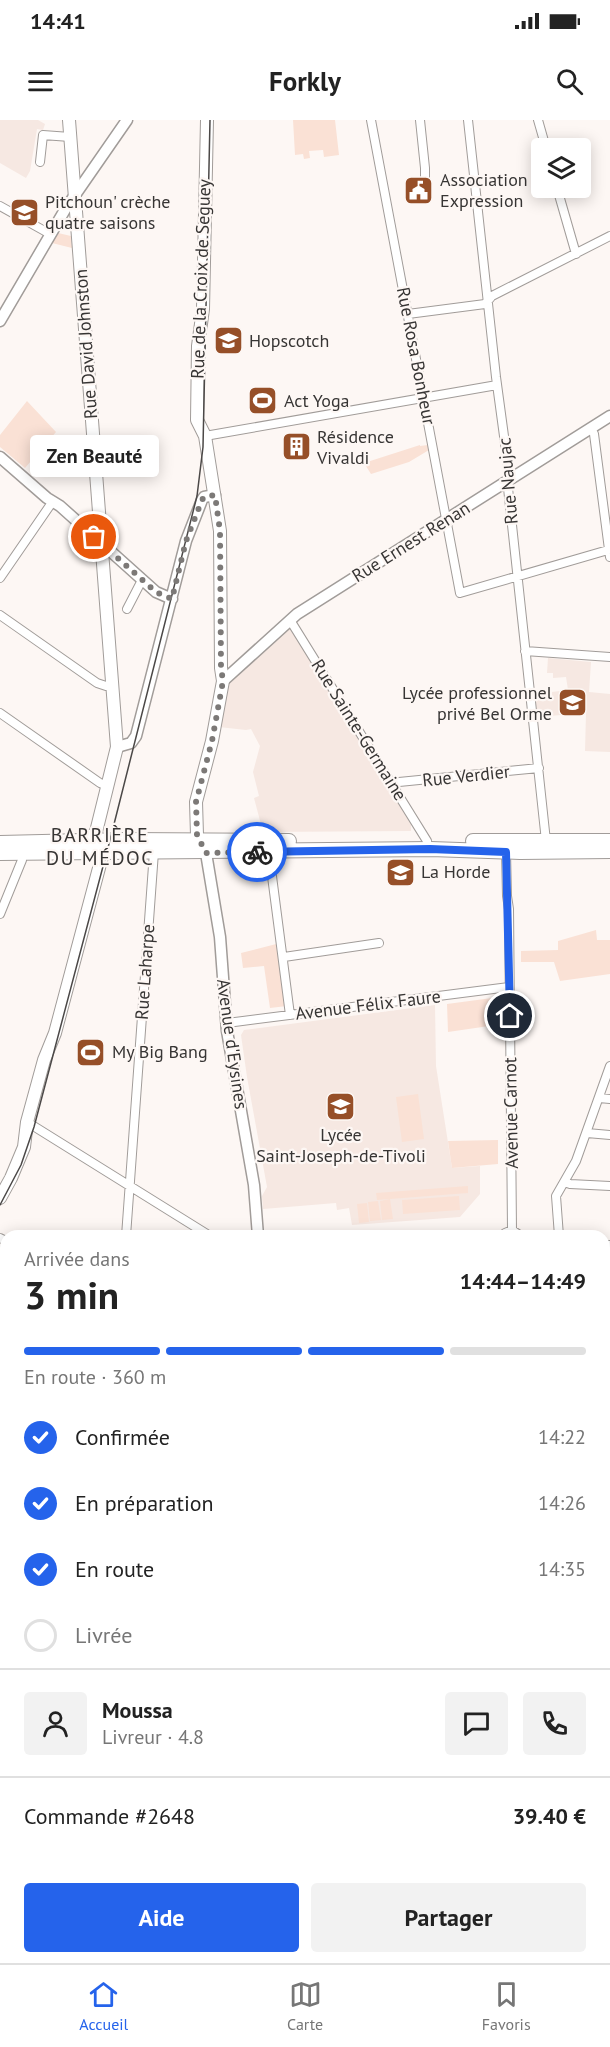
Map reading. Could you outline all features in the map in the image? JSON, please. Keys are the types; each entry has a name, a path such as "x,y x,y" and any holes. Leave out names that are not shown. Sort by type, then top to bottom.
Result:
{"main road":[{"name":"Rue David Johnston","path":"69,120 117,747"},
{"name":"Rue de la Croix de Seguey","path":"181,840 188,833 212,741 223,681 220,531 205,436 196,420 198,346 203,309 207,120"},
{"path":"0,1198 24,1147 27,1122 46,1053 55,1034 117,747"},
{"path":"196,802 196,828 202,847"},
{"path":"6,843 181,840 202,847 271,850 430,849 503,846 546,841 609,849"},
{"path":"41,853 98,842 154,852 288,841 427,841 609,849"},
{"path":"0,854 41,853 98,842"}],"street":[{"path":"0,321 4,307 75,194 127,120"},
{"name":"Rue Rosa Bonheur","path":"371,120 460,593 517,577"},
{"path":"420,120 425,195"},
{"name":"Rue Naujac","path":"468,120 546,841"},
{"path":"538,120 543,138"},
{"path":"40,162 43,135 70,136"},
{"path":"559,198 576,254"},
{"path":"0,206 50,234"},
{"path":"408,314 483,305 492,296 610,236"},
{"path":"205,436 497,385"},
{"name":"Rue Ernest Renan","path":"223,681 290,620 610,416"},
{"path":"517,577 609,553 594,434 591,428"},
{"path":"0,457 156,592 172,599"},
{"path":"117,747 131,743 136,736 186,541 202,500 204,497 215,495"},
{"path":"0,578 53,501"},
{"path":"127,609 142,580"},
{"path":"0,615 97,683 112,686"},
{"name":"Rue Sainte-Germaine","path":"290,620 427,841"},
{"path":"525,651 610,657"},
{"path":"0,713 100,783 108,786"},
{"name":"Rue Verdier","path":"393,785 399,782 539,768"},
{"path":"0,914 22,860 22,854 6,843"},
{"name":"Avenue Carnot","path":"503,846 509,987 512,1230"},
{"name":"Avenue d'Eysines","path":"202,847 220,937 227,1023 254,1185 258,1230"},
{"path":"271,850 270,861 290,1015"},
{"name":"Rue Laharpe","path":"126,1230 154,852"},
{"path":"0,894 10,891"},
{"path":"284,957 379,943"},
{"name":"Avenue Félix Faure","path":"227,1023 509,987"},
{"path":"559,1230 556,1196 574,1167 610,1066"},
{"path":"599,1098 610,1099"},
{"path":"27,1122 200,1230"},
{"path":"587,1133 610,1135"},
{"path":"564,1182 610,1186"}],"shaded area":[{"path":"0,120 38,120 45,124 43,130 37,129 30,171 26,178 0,163"},
{"path":"293,120 335,120 339,155 324,157 323,150 309,151 310,158 304,159 303,154 295,155"},
{"path":"58,233 71,236 72,248 52,243"},
{"path":"27,401 56,432 25,468 0,447 0,435"},
{"path":"420,445 428,445 429,450 409,462 371,474 364,463"},
{"path":"287,629 291,629 411,824 411,831 263,832 254,798 259,796 253,772 260,746 251,729 219,727 227,685"},
{"name":"Lycée professionnel privé Bel Orme","path":"548,658 591,662 589,692 610,694 610,752 585,751 586,713 537,717 535,694 568,690 566,677 553,678 553,673 547,673"},
{"path":"596,930 597,940 610,940 610,974 560,981 554,962 521,962 521,951 558,950 558,941"},
{"path":"280,943 287,1006 270,1008 264,966 243,968 241,953"},
{"path":"492,998 496,1001 496,1025 448,1032 447,1004"},
{"path":"435,1005 436,1066 452,1168 480,1166 480,1194 460,1217 352,1225 349,1208 337,1210 336,1203 263,1209 262,1196 267,1187 247,1077 241,1035 244,1030"},
{"path":"418,1094 424,1139 402,1142 396,1097"},
{"path":"498,1140 498,1164 452,1168 448,1141"},
{"path":"468,1186 468,1193 377,1200 376,1193"},
{"path":"459,1196 460,1210 403,1214 402,1200"},
{"path":"390,1199 393,1219 382,1220 380,1201"},
{"path":"378,1201 381,1220 370,1221 368,1202"},
{"path":"367,1203 369,1222 359,1223 357,1204"}],"tram line":[{"path":"0,1205 21,1165 34,1127 110,840 197,496 203,447 210,120"}],"way so far":[{"path":"94,537 156,592 172,599 186,541 202,500 204,497 215,495 220,531 221,673 223,681 212,741 196,802 197,835 206,853 257,852"}],"place":[{"name":"Association Expression","path":"419,190"},
{"name":"Pitchoun' crèche quatre saisons","path":"24,212"},
{"name":"Hopscotch","path":"228,341"},
{"name":"Act Yoga","path":"263,401"},
{"name":"Résidence Vivaldi","path":"296,447"},
{"name":"Zen Beauté","path":"94,537"},
{"name":"Lycée professionnel privé Bel Orme","path":"573,703"},
{"name":"La Horde","path":"400,872"},
{"name":"My Big Bang","path":"91,1052"},
{"name":"Lycée Saint-Joseph-de-Tivoli","path":"341,1106"}],"district":[{"name":"BARRIÈRE DU MÉDOC","path":"100,846"}],"route":[{"path":"257,852 430,849 506,852 510,1016"}]}
